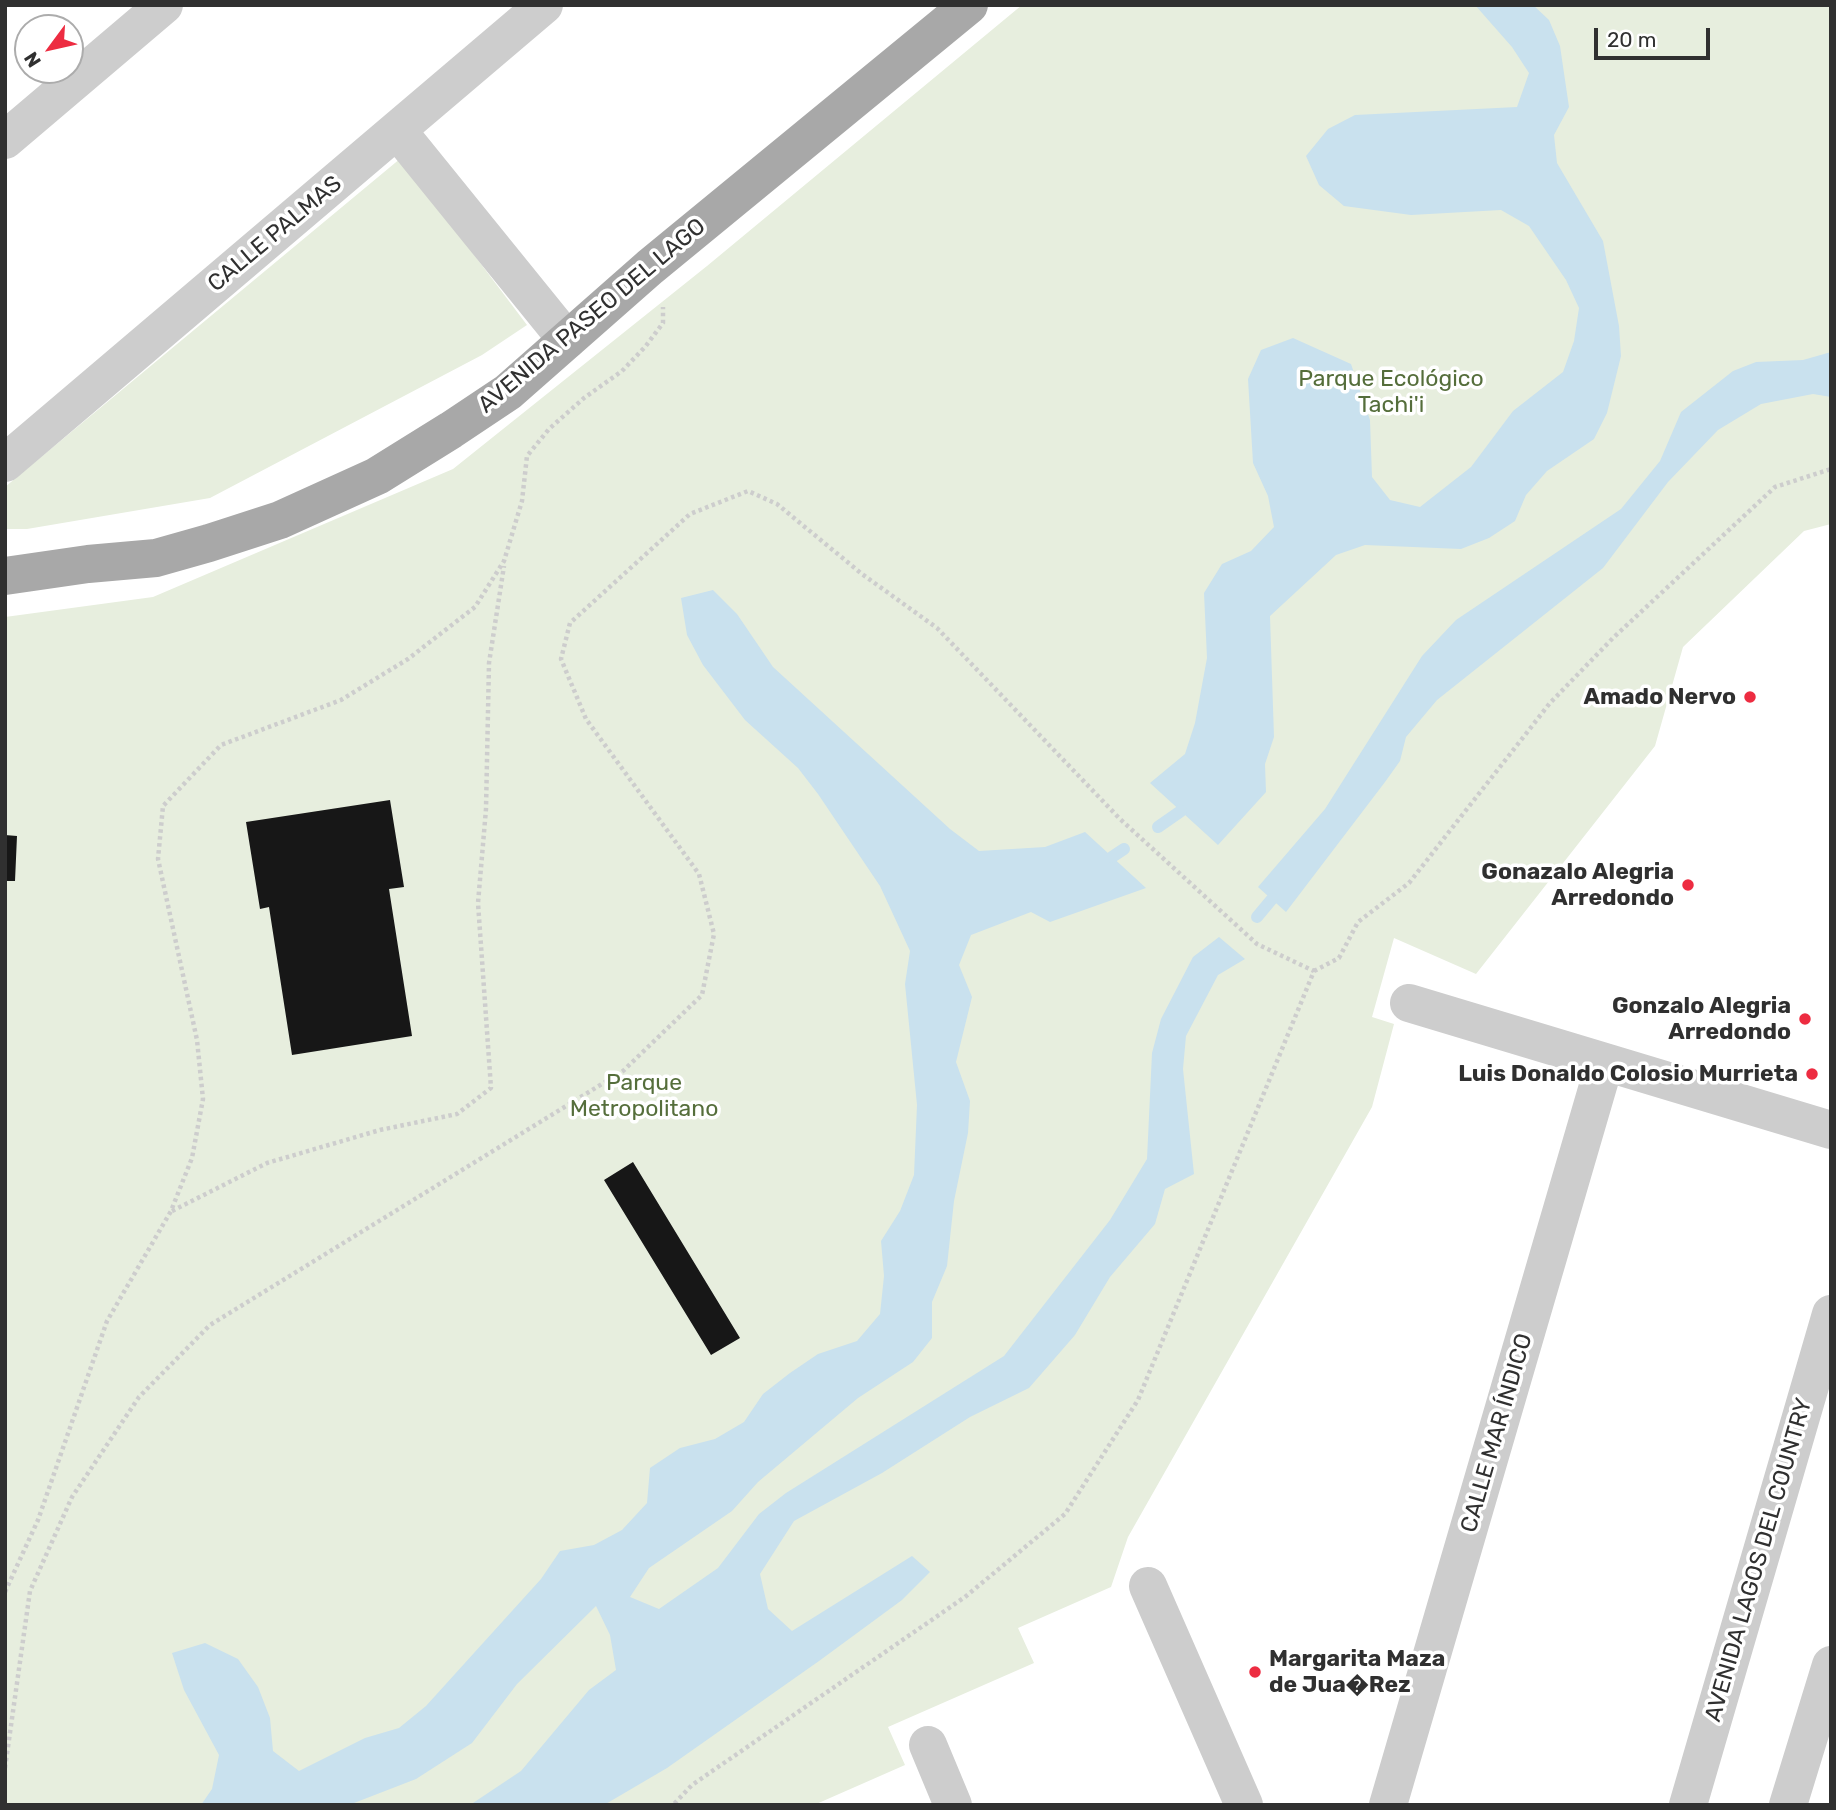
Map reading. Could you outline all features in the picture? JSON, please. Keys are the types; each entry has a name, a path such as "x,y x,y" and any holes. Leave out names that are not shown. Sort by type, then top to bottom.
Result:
{"main road":[{"name":"AVENIDA PASEO DEL LAGO","path":"5,576 156,558 280,520 377,476 508,392 650,267 969,5"}],"street":[{"path":"5,140 164,5"},
{"name":"CALLE PALMAS","path":"5,463 544,5"},
{"path":"397,130 567,340"},
{"path":"1409,1003 1831,1130"},
{"name":"CALLE MAR ÍNDICO","path":"1388,1805 1605,1062"},
{"name":"AVENIDA LAGOS DEL COUNTRY","path":"1688,1805 1831,1314"},
{"path":"1148,1586 1244,1805"},
{"path":"1788,1805 1831,1665"},
{"path":"928,1745 953,1805"}],"path":[{"path":"171,1211 267,1163 380,1130 457,1114 491,1088 478,904 486,810 489,663 504,561 522,501 527,456 549,429 584,398 622,371 663,323 664,283 650,267"},
{"path":"673,1805 692,1785 965,1597 1065,1514 1138,1400 1314,971 1339,958 1358,922 1409,883 1549,703 1613,638 1775,487 1831,469"},
{"path":"5,1768 30,1591 72,1497 138,1397 210,1325 623,1071 702,995 714,934 699,874 586,719 561,659 570,622 690,514 748,491 777,504 863,574 937,628 1120,819 1257,944 1314,971"},
{"path":"5,1592 38,1520 107,1321 171,1211 192,1158 203,1099 197,1040 158,859 163,806 220,745 341,700 408,659 475,607 504,561"}],"green space":[{"name":"Parque Metropolitano","path":"1022,5 1831,5 1831,524 1804,531 1683,647 1655,746 1476,974 1394,938 1372,1017 1394,1024 1372,1107 1128,1537 1111,1587 1018,1628 1034,1663 888,1727 905,1765 814,1805 5,1805 5,617 153,597 453,469 707,266"},
{"path":"401,158 527,325 482,355 210,498 27,529 5,529 5,487"}],"water":[{"path":"1475,5 1533,5 1549,20 1560,46 1569,107 1554,135 1557,163 1603,241 1619,326 1621,356 1607,413 1594,439 1547,471 1526,495 1515,521 1489,538 1461,549 1365,545 1336,555 1270,616 1274,737 1265,764 1266,792 1218,845 1150,783 1185,754 1195,723 1207,658 1204,593 1222,564 1251,551 1274,527 1268,496 1253,463 1248,379 1261,350 1293,338 1351,364 1370,420 1372,477 1390,500 1420,507 1471,467 1513,411 1563,372 1574,341 1579,308 1566,280 1529,226 1501,210 1411,215 1344,206 1319,185 1306,156 1328,129 1355,115 1517,107 1529,73 1512,47"},
{"path":"1831,352 1831,397 1813,394 1761,404 1718,430 1668,482 1603,568 1437,700 1406,737 1400,761 1286,912 1258,887 1325,809 1422,656 1456,620 1621,509 1660,461 1681,412 1733,371 1756,362 1803,360"},
{"path":"713,590 737,614 773,667 950,829 979,851 1045,847 1085,832 1146,888 1050,922 1031,912 971,935 959,965 972,997 956,1062 970,1101 968,1133 954,1201 947,1266 932,1302 932,1338 913,1362 858,1398 758,1482 732,1511 649,1568 630,1597 659,1609 718,1568 759,1514 786,1493 1004,1356 1110,1220 1147,1159 1152,1053 1161,1019 1193,957 1219,937 1245,959 1218,975 1186,1036 1183,1069 1194,1174 1165,1189 1155,1224 1110,1277 1075,1335 1029,1388 970,1417 882,1473 794,1521 760,1574 768,1609 792,1631 912,1556 930,1572 902,1600 667,1768 604,1805 470,1805 521,1771 589,1690 616,1670 610,1635 596,1606 517,1684 472,1743 416,1779 354,1803 201,1805 212,1789 219,1755 184,1690 172,1653 205,1643 238,1659 258,1687 270,1718 273,1751 299,1771 365,1738 399,1728 426,1706 541,1579 560,1551 594,1545 622,1530 647,1503 650,1468 680,1448 715,1439 744,1422 763,1394 818,1354 857,1341 880,1314 884,1276 881,1241 900,1211 914,1175 917,1105 905,984 910,951 880,886 818,794 798,768 745,720 703,665 687,635 681,598"}],"building":[{"path":"390,800 404,887 389,889 412,1036 292,1055 269,907 260,909 246,822"},
{"path":"5,835 17,836 15,881 5,881"},
{"path":"633,1162 740,1338 711,1355 604,1180"}],"waterway":[{"path":"1158,827 1181,811"},
{"path":"1112,857 1124,849"},
{"path":"1257,917 1272,899"}],"place":[{"name":"Amado Nervo","path":"1750,697"},
{"name":"Gonazalo Alegria Arredondo","path":"1688,885"},
{"name":"Gonzalo Alegria Arredondo","path":"1805,1019"},
{"name":"Luis Donaldo Colosio Murrieta","path":"1812,1074"},
{"name":"Margarita Maza de Jua�Rez","path":"1255,1672"}],"park label":[{"name":"Parque Ecológico Tachi'i","path":"1391,392"}]}
